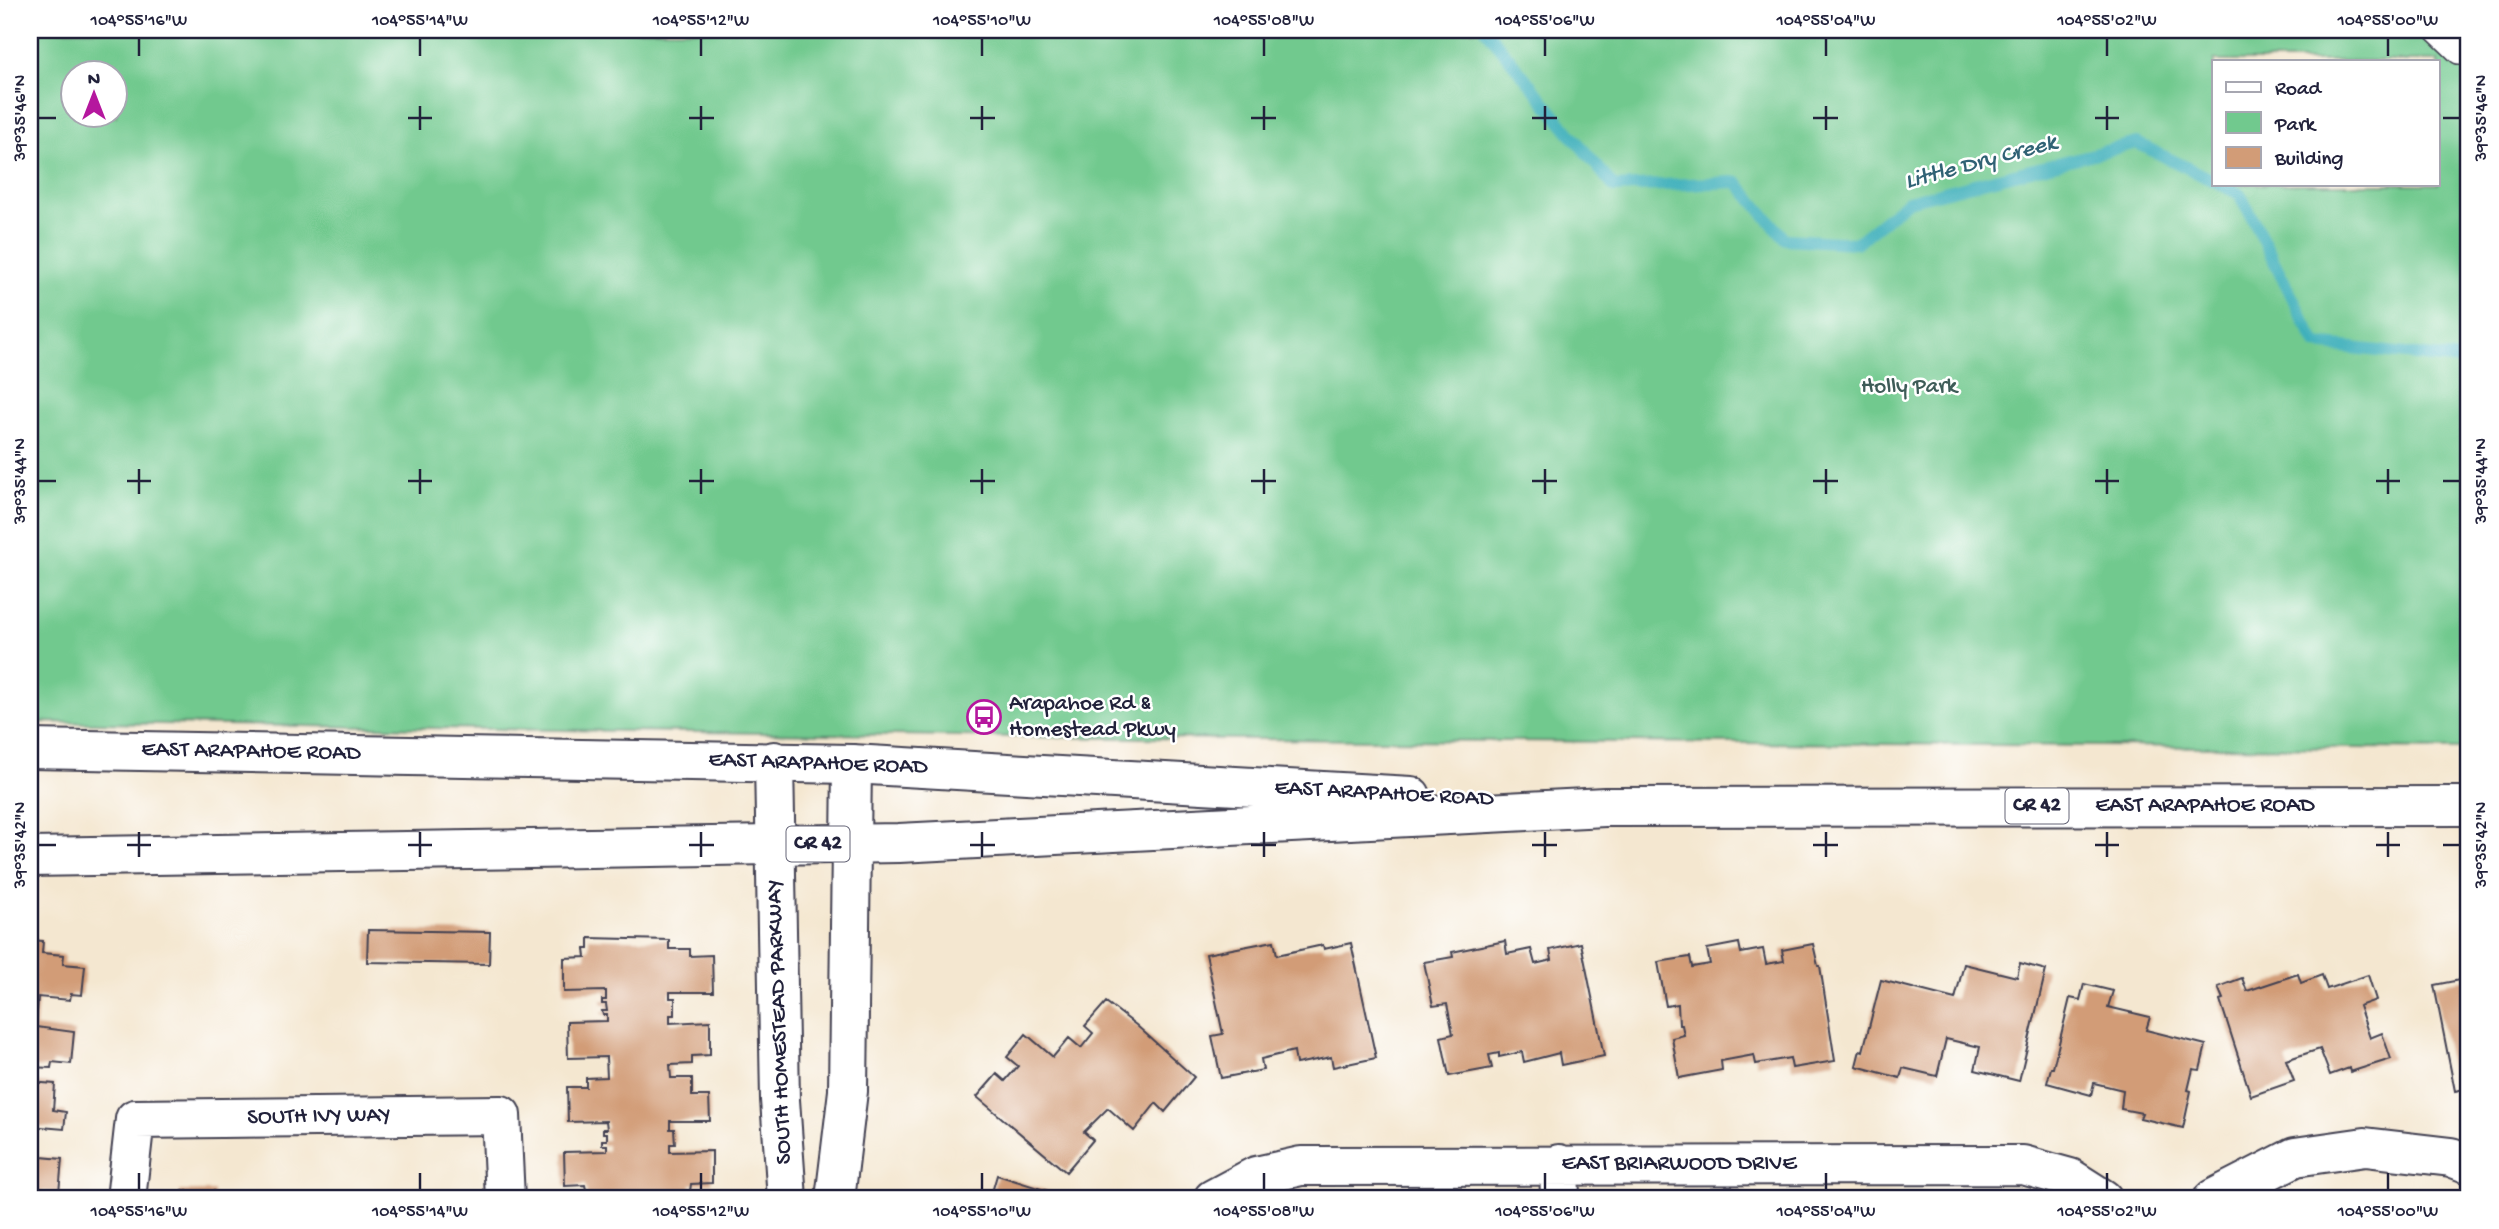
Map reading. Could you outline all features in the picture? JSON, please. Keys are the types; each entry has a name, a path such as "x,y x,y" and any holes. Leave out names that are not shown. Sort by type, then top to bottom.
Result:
{"main road":[{"name":"EAST ARAPAHOE ROAD","path":"30,749 774,761 1605,807"},
{"name":"SOUTH HOMESTEAD PARKWAY","path":"774,761 780,1100 787,1199"},
{"path":"835,1199 848,1091 852,764"},
{"name":"EAST ARAPAHOE ROAD","path":"30,857 852,843 1605,807 2469,806"},
{"name":"SOUTH IVY WAY","path":"126,1199 135,1119 501,1115 505,1199"},
{"path":"2213,1199 2295,1157 2365,1147 2451,1157 2469,1164"},
{"name":"EAST BRIARWOOD DRIVE","path":"1213,1199 1256,1176 1301,1166 1560,1182 2023,1165 2070,1178 2103,1199"}],"lane":[{"path":"2436,30 2459,52 2469,52"}],"green space":[{"name":"Holly Park","path":"30,30 2469,30 2469,749 1024,737 30,722"}],"building":[{"path":"368,930 490,932 489,964 367,962"},
{"path":"589,938 669,940 669,949 690,949 690,956 712,955 713,992 670,992 670,998 675,998 675,1015 670,1015 670,1023 710,1021 710,1055 692,1056 692,1064 670,1065 671,1078 692,1078 692,1096 709,1096 710,1121 670,1121 670,1129 674,1129 675,1144 670,1144 670,1152 712,1151 712,1183 691,1184 689,1199 588,1199 585,1185 565,1186 564,1152 607,1151 607,1145 602,1145 602,1140 607,1140 607,1133 603,1133 603,1129 607,1129 606,1121 568,1122 567,1087 586,1087 586,1078 607,1077 606,1057 568,1058 567,1022 607,1021 607,1015 603,1015 602,1011 607,1011 606,1004 602,1004 602,1000 606,1000 606,991 564,992 564,958 586,957 585,949 589,949"},
{"path":"30,940 43,941 42,953 64,955 63,964 85,966 82,995 71,994 70,1000 38,997 36,1027 74,1032 71,1064 52,1062 51,1068 30,1067"},
{"path":"1274,941 1277,955 1323,945 1324,949 1351,943 1376,1058 1333,1067 1331,1057 1296,1064 1294,1051 1261,1059 1263,1070 1221,1078 1212,1036 1223,1034 1206,954"},
{"path":"1505,941 1507,954 1531,949 1535,964 1552,960 1550,950 1581,943 1604,1056 1561,1065 1559,1053 1524,1062 1522,1052 1499,1057 1499,1053 1489,1055 1492,1068 1449,1076 1441,1037 1453,1034 1447,1004 1433,1006 1424,962 1453,957 1452,952"},
{"path":"1739,943 1741,953 1763,949 1766,964 1784,961 1782,950 1813,944 1820,966 1835,1061 1792,1068 1790,1058 1756,1064 1754,1055 1721,1061 1722,1070 1679,1078 1672,1038 1684,1035 1682,1025 1679,1025 1678,1004 1666,1006 1658,962 1690,957 1692,967 1710,964 1707,949"},
{"path":"2020,963 2046,970 2019,1081 1975,1070 1980,1047 1946,1039 1937,1076 1903,1068 1900,1078 1856,1066 1860,1050 1863,1051 1881,980 1955,999 1964,964 2017,977"},
{"path":"2298,974 2301,983 2322,975 2327,989 2368,975 2376,1000 2359,1006 2370,1038 2382,1033 2391,1059 2350,1072 2349,1068 2330,1075 2320,1049 2286,1060 2294,1081 2251,1096 2218,987 2242,978 2247,991"},
{"path":"2469,977 2469,1088 2455,1091 2434,985"},
{"path":"2084,984 2113,991 2108,1007 2150,1017 2146,1030 2206,1045 2200,1070 2193,1069 2183,1128 2140,1118 2142,1113 2121,1109 2123,1090 2094,1083 2091,1095 2047,1083 2070,998 2080,1000"},
{"path":"1106,1002 1194,1077 1165,1112 1156,1103 1134,1131 1108,1108 1084,1132 1093,1140 1066,1172 977,1097 997,1074 1005,1081 1018,1066 1007,1057 1026,1034 1053,1057 1069,1038 1081,1048 1093,1033 1085,1026"},
{"path":"30,1082 55,1084 53,1110 66,1112 64,1129 30,1126"},
{"path":"30,1156 62,1159 59,1193 43,1191 42,1198 30,1199"},
{"path":"997,1175 1073,1199 990,1199"},
{"path":"180,1191 214,1191 214,1199 180,1199"},
{"path":"376,1192 409,1192 409,1199 376,1199"},
{"path":"246,1195 289,1195 289,1199 246,1199"},
{"path":"311,1195 332,1195 332,1199 311,1199"}],"waterway":[{"name":"Little Dry Creek","path":"1486,30 1614,187 1737,182 1785,239 1856,243 1908,201 2137,143 2212,180"},
{"name":"Little Dry Creek","path":"2223,186 2240,194 2316,344 2469,361"}],"place":[{"name":"Arapahoe Rd & Homestead Pkwy","path":"984,717"}]}
